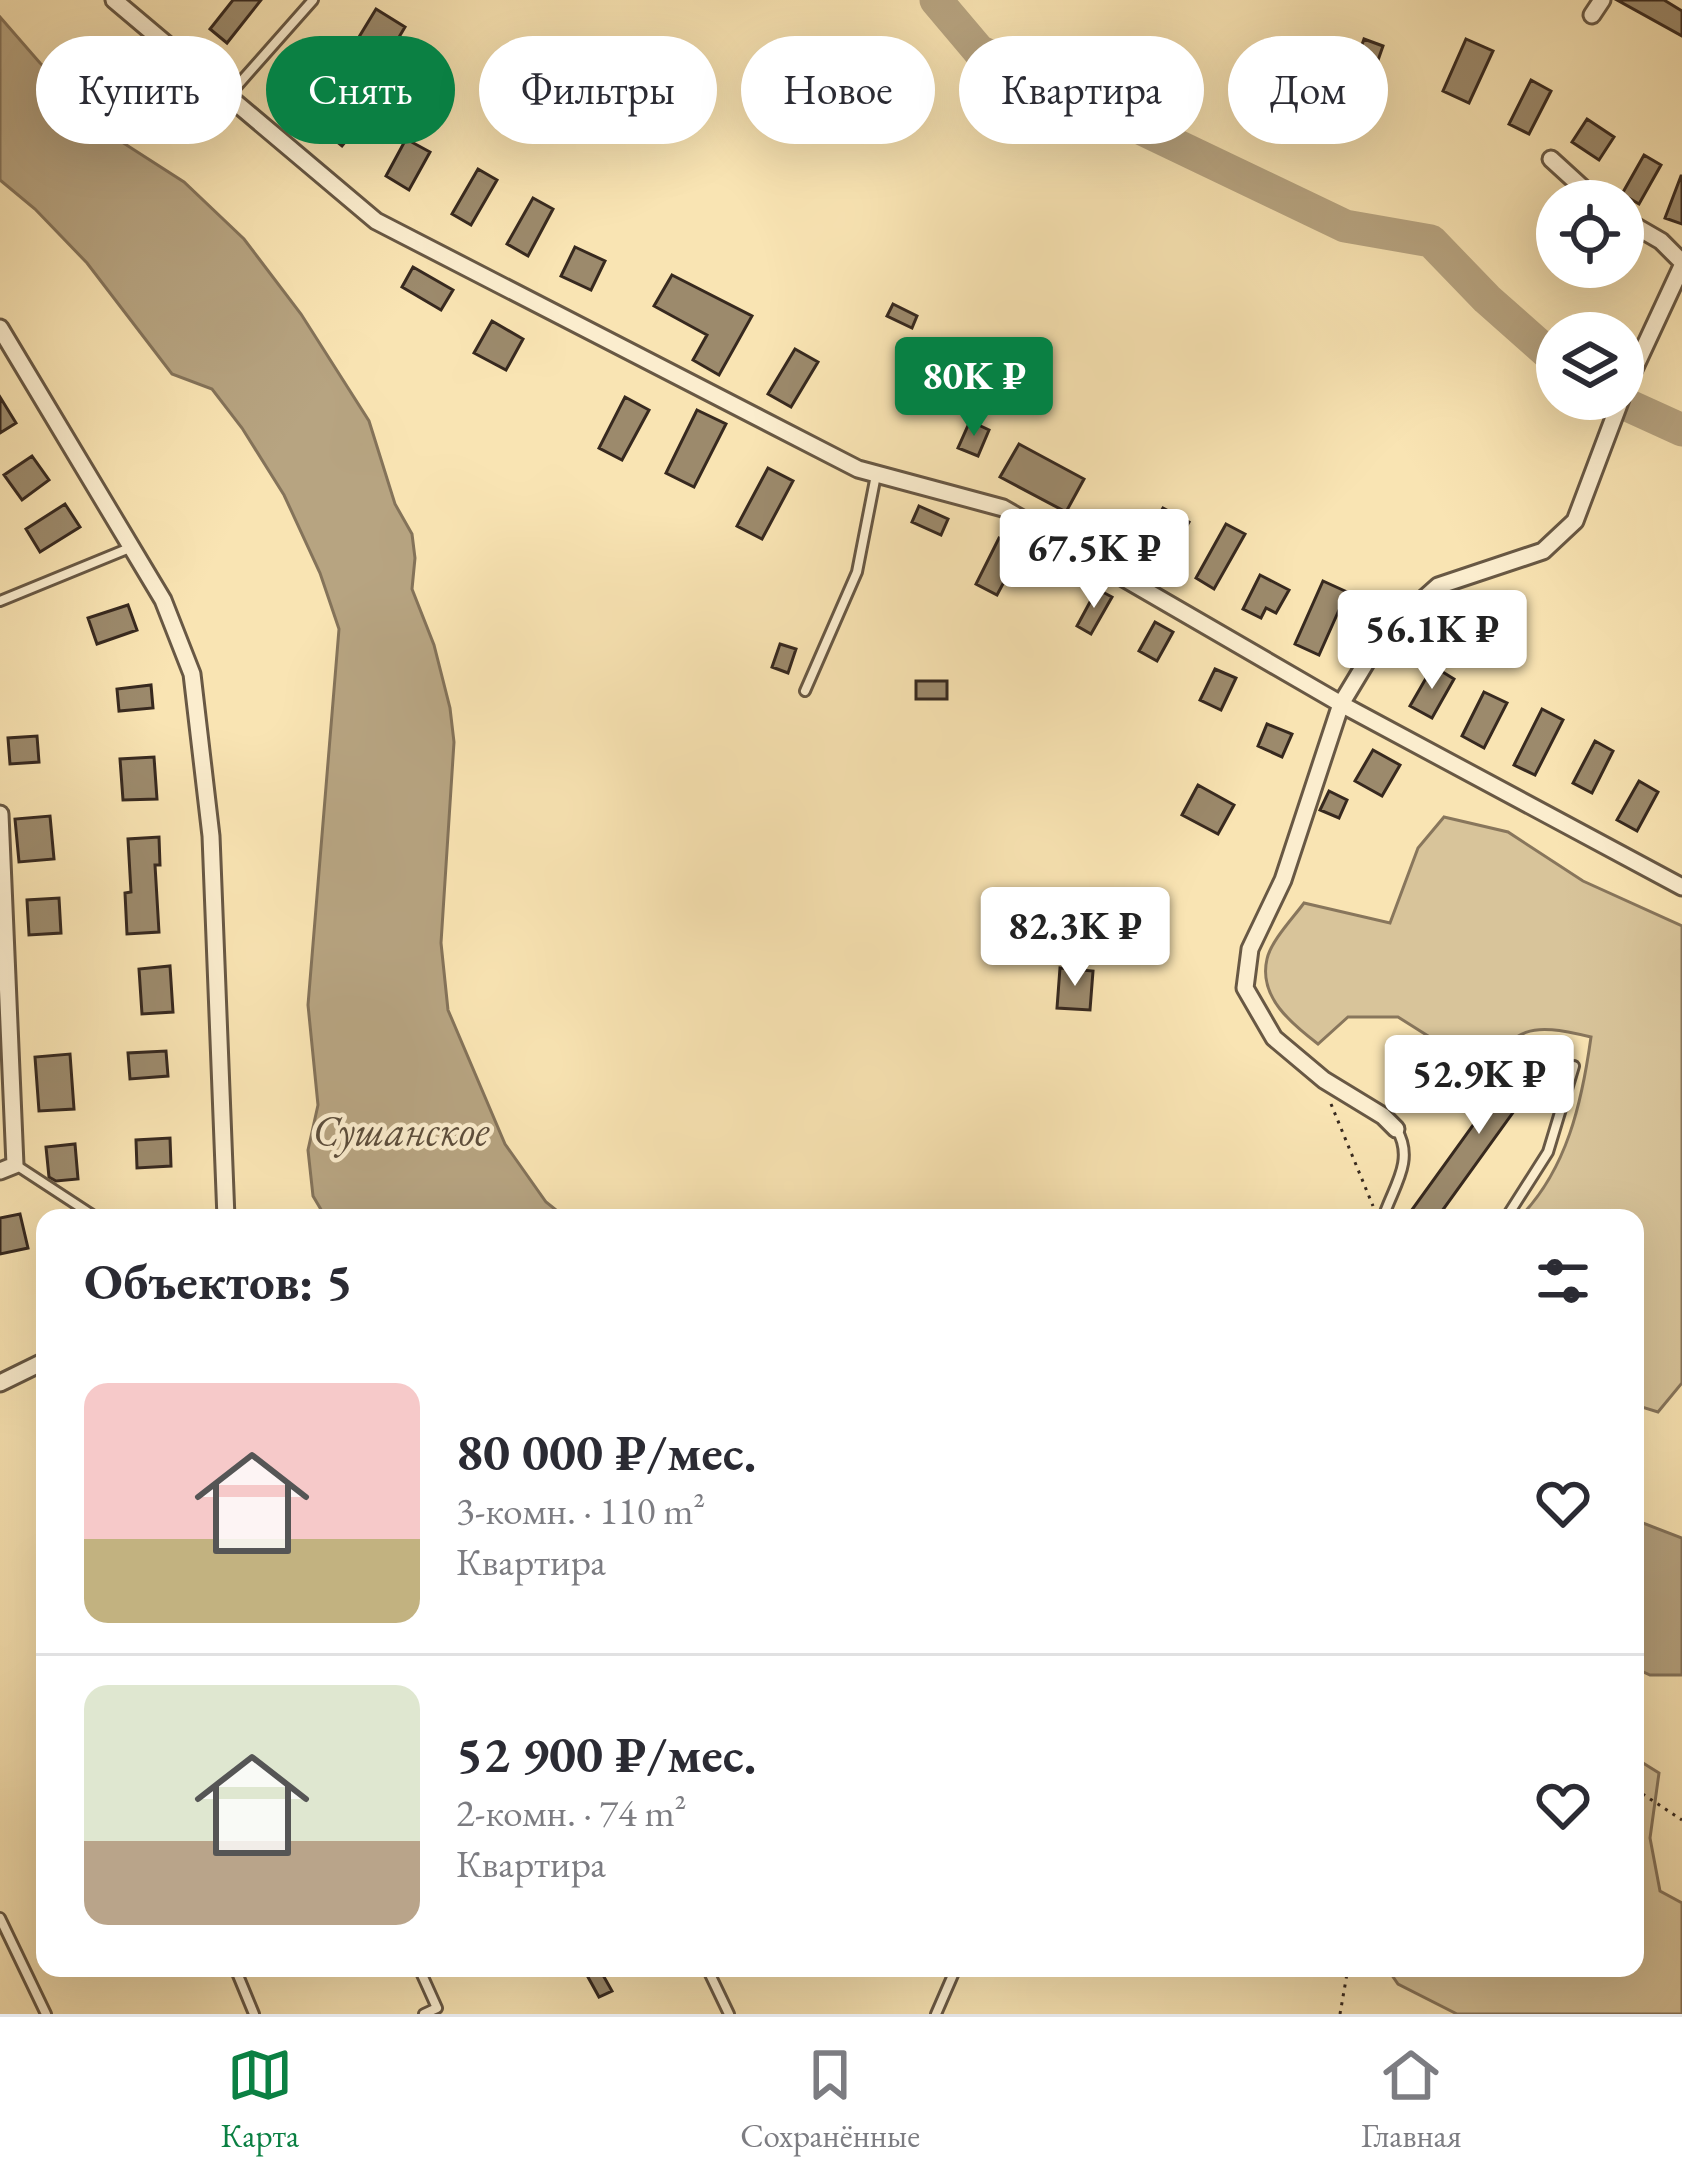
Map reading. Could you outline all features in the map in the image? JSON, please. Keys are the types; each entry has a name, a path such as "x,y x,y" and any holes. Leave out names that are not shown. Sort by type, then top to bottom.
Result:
{"street":[{"path":"114,0 157,36"},
{"path":"242,108 376,221 837,458 877,474 1004,508 1341,704 1682,887"},
{"path":"1551,159 1574,180"},
{"path":"1644,231 1661,241 1682,264 1644,343"},
{"path":"0,328 163,600 192,674 211,836 226,1209"},
{"path":"1396,1129 1274,1038 1245,988 1250,949 1283,880 1341,704 1382,636 1438,586 1543,551 1575,521 1613,420"},
{"path":"0,814 8,1168"},
{"path":"0,1383 36,1365"}],"lane":[{"path":"242,80 314,0"},
{"path":"805,691 857,572 877,474"},
{"path":"0,601 133,547"},
{"path":"1512,1209 1548,1152 1574,1066"},
{"path":"1384,1209 1403,1171 1405,1144 1396,1129"},
{"path":"8,1168 81,1209"},
{"path":"0,1918 46,2014"},
{"path":"239,1977 254,2014"},
{"path":"423,1977 439,2011 424,2014"},
{"path":"711,1977 729,2014"},
{"path":"936,2014 952,1977"}],"path":[{"path":"1324,1079 1376,1209"},
{"path":"1644,1795 1682,1820"},
{"path":"1340,2014 1346,1977"}],"shaded area":[{"path":"1444,817 1508,832 1583,881 1682,926 1682,1383 1658,1412 1644,1408 1644,1209 1527,1209 1549,1179 1570,1134 1591,1037 1552,1030 1526,1032 1475,1075 1436,1041 1398,1017 1348,1017 1318,1044 1272,997 1266,973 1269,952 1304,903 1390,923 1418,848"},
{"path":"1644,1764 1659,1773 1650,1838 1660,1891 1682,1903 1682,2014 1457,2014 1398,1984 1393,1977 1644,1977"}],"water":[{"name":"Сушанское","path":"0,17 36,58 36,144 125,144 184,182 244,239 301,314 369,421 395,504 412,534 412,589 434,645 450,708 454,742 441,943 448,1010 505,1144 555,1209 321,1209 313,1196 308,1150 318,1105 308,1005 339,629 320,573 284,495 242,428 212,389 172,374 87,263 0,180"},
{"path":"1644,1523 1682,1538 1682,1675 1644,1672"}],"building":[{"path":"233,0 261,0 233,36 218,36 210,29"},
{"path":"1617,0 1664,0 1682,11 1682,36"},
{"path":"376,9 405,27 400,36 360,36"},
{"path":"1466,39 1493,51 1469,103 1443,91"},
{"path":"1531,80 1551,91 1529,134 1509,124"},
{"path":"1587,119 1614,137 1599,160 1572,142"},
{"path":"403,144 430,152 409,190 386,176"},
{"path":"1644,155 1661,165 1644,195 1644,180 1630,180"},
{"path":"478,169 497,180 471,225 452,214"},
{"path":"1682,176 1682,224 1665,218"},
{"path":"533,198 553,209 528,256 507,244"},
{"path":"575,247 605,261 591,290 561,276"},
{"path":"413,267 453,290 441,310 402,287"},
{"path":"672,275 752,316 719,375 693,360 707,335 654,306"},
{"path":"893,304 917,316 912,328 887,316"},
{"path":"492,321 523,339 506,370 474,353"},
{"path":"795,349 818,362 791,407 768,394"},
{"path":"0,397 16,423 0,433"},
{"path":"625,397 649,410 622,460 599,448"},
{"path":"697,410 726,424 694,487 666,473"},
{"path":"970,421 989,430 978,456 958,448"},
{"path":"1019,444 1084,479 1066,512 1000,477"},
{"path":"32,456 49,480 22,500 4,475"},
{"path":"768,468 793,481 762,539 737,526"},
{"path":"65,504 80,527 40,552 26,529"},
{"path":"919,506 948,519 941,535 912,522"},
{"path":"1163,508 1189,522 1164,566 1138,551"},
{"path":"1226,524 1245,534 1214,589 1196,578"},
{"path":"999,538 1021,550 997,595 976,584"},
{"path":"1260,575 1289,590 1276,613 1266,608 1261,618 1243,609"},
{"path":"1323,581 1347,592 1319,655 1295,644"},
{"path":"1097,589 1112,597 1091,634 1077,626"},
{"path":"128,605 137,630 97,644 88,618"},
{"path":"1155,622 1173,632 1157,661 1139,651"},
{"path":"780,644 796,649 788,673 772,667"},
{"path":"1433,666 1454,679 1432,718 1410,706"},
{"path":"1215,669 1236,678 1221,710 1200,700"},
{"path":"916,681 947,681 947,699 916,699"},
{"path":"151,685 153,708 119,711 117,689"},
{"path":"1484,692 1507,703 1484,748 1462,736"},
{"path":"1542,709 1563,720 1535,775 1514,765"},
{"path":"1267,724 1292,734 1282,757 1258,746"},
{"path":"37,736 39,762 10,764 8,738"},
{"path":"1595,741 1613,751 1592,793 1573,783"},
{"path":"1373,750 1400,765 1382,796 1355,781"},
{"path":"154,757 157,799 123,800 120,759"},
{"path":"1639,781 1658,792 1637,831 1617,820"},
{"path":"1198,785 1234,805 1218,834 1182,815"},
{"path":"1329,791 1347,800 1339,818 1320,810"},
{"path":"50,816 54,859 19,862 15,819"},
{"path":"159,837 160,865 155,865 159,932 127,934 128,839"},
{"path":"59,898 61,933 29,935 27,900"},
{"path":"170,966 173,1012 142,1014 139,969"},
{"path":"1060,968 1093,971 1090,1010 1057,1008"},
{"path":"1528,1049 1548,1064 1443,1209 1412,1209"},
{"path":"166,1051 168,1076 130,1079 128,1053"},
{"path":"70,1054 74,1109 39,1111 35,1057"},
{"path":"170,1138 171,1166 137,1168 136,1140"},
{"path":"75,1144 78,1179 49,1177 46,1147"},
{"path":"20,1214 28,1248 0,1254 0,1218"},
{"path":"588,1977 604,1977 612,1991 599,1997"}],"waterway":[{"path":"936,0 979,51 1345,226 1431,241 1536,342"},
{"path":"1644,413 1682,430"}]}
